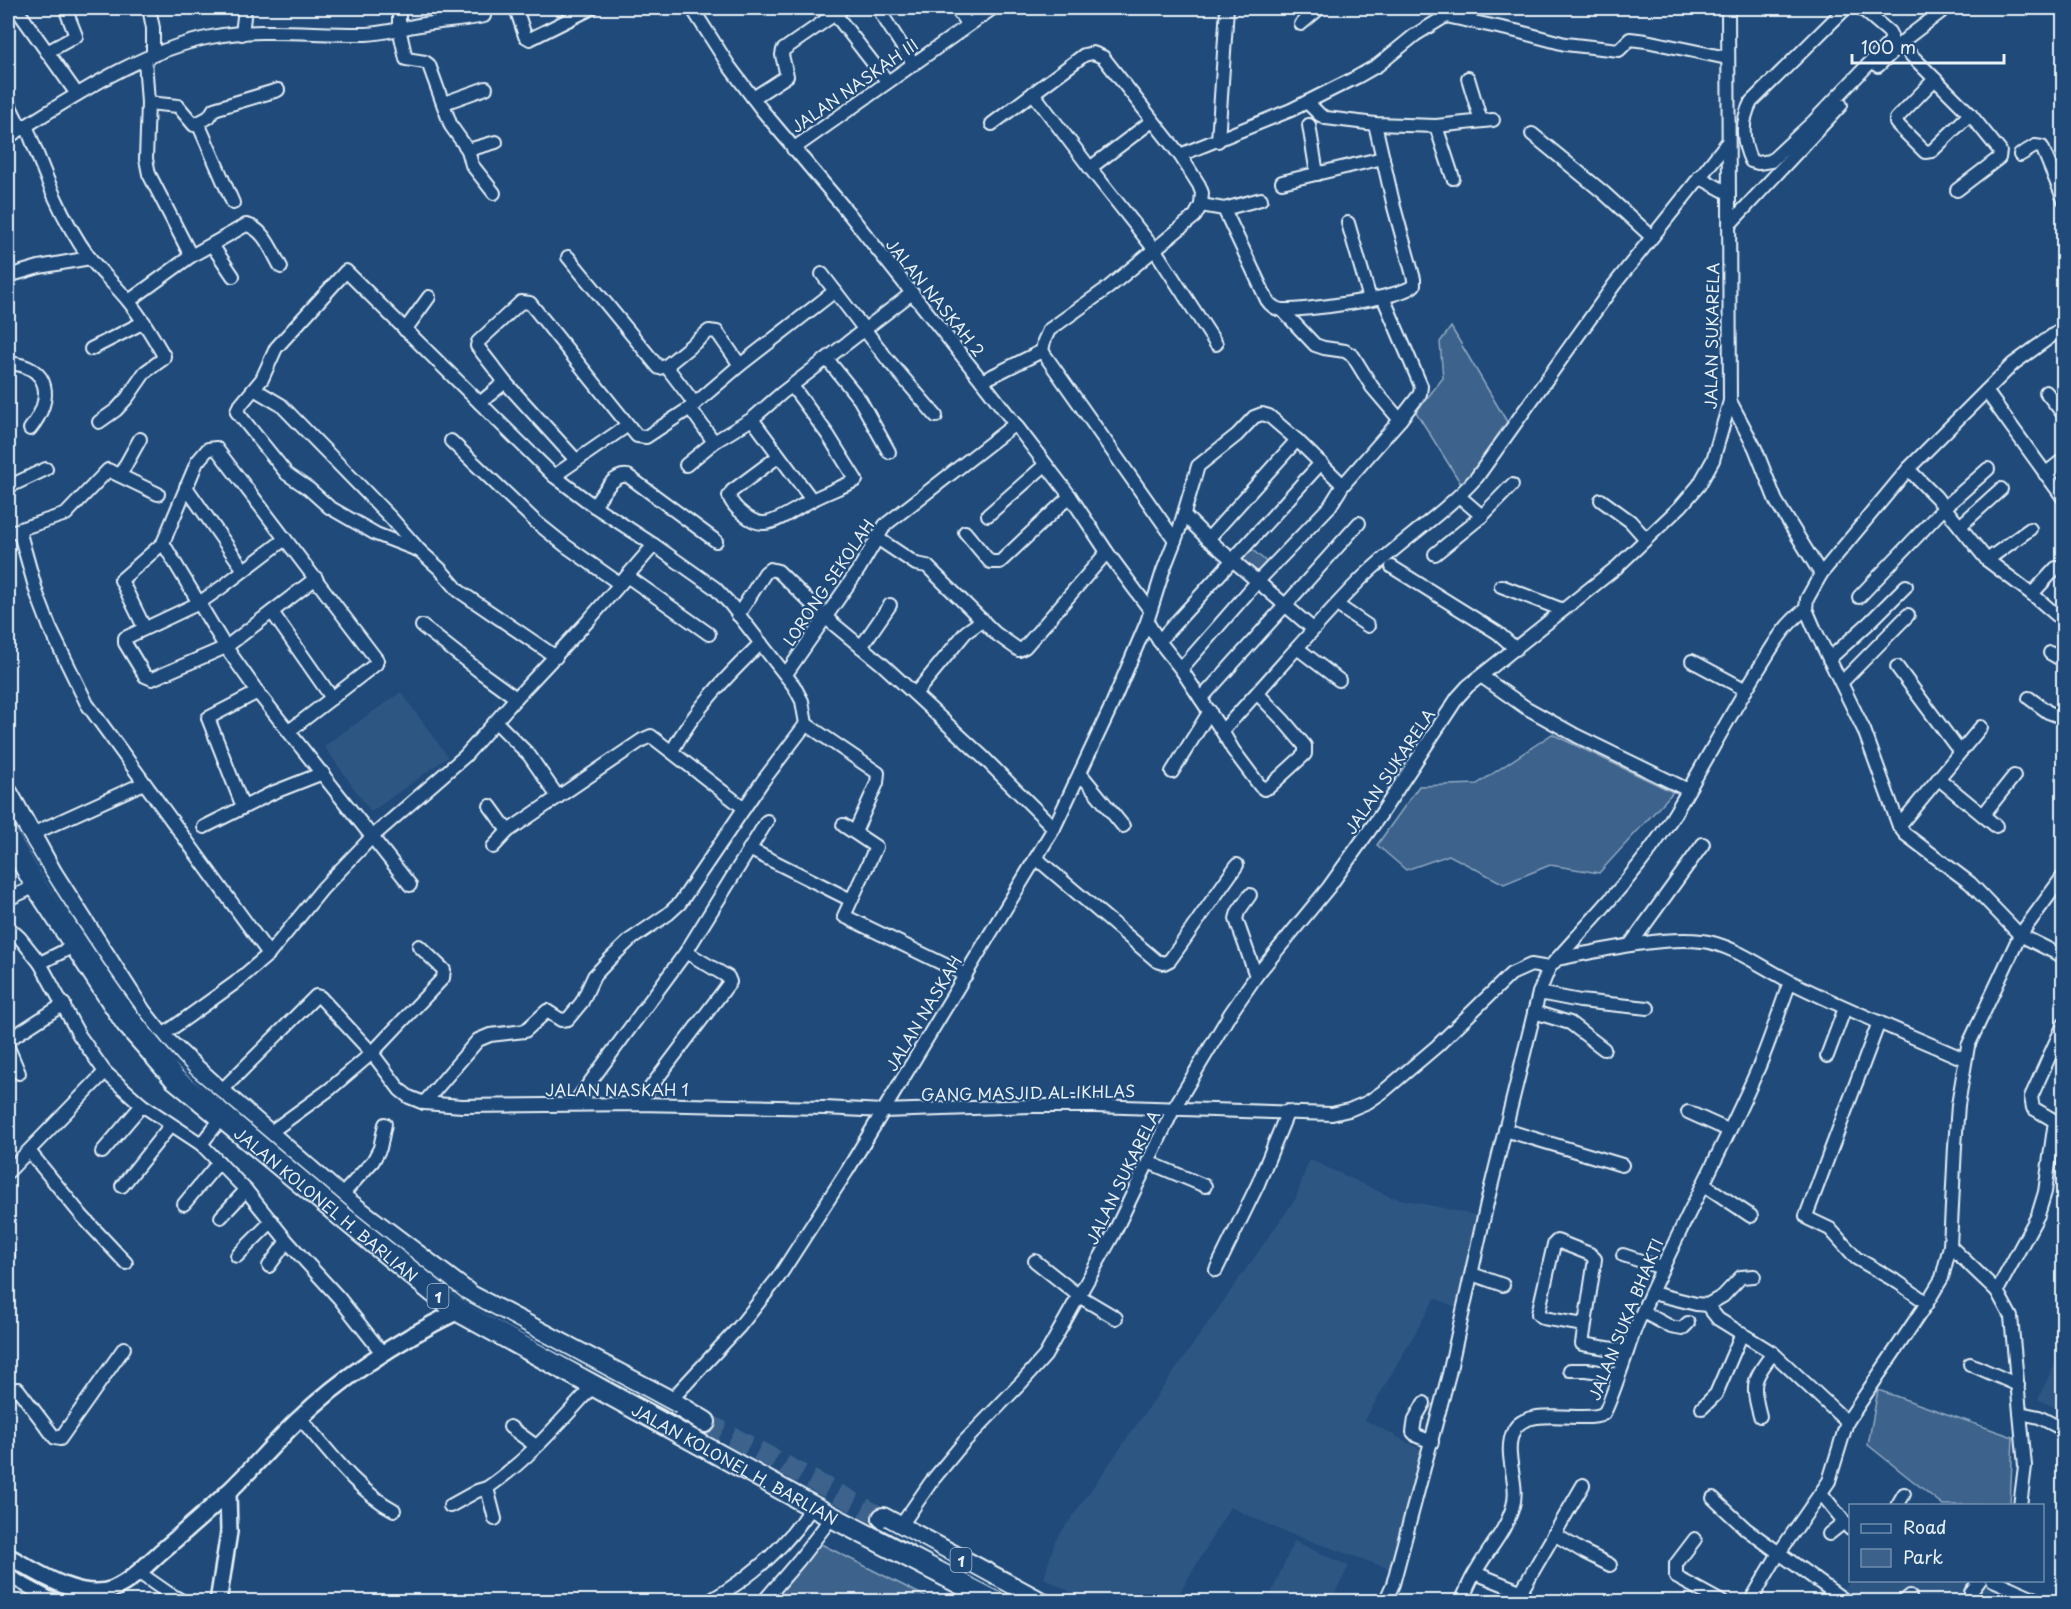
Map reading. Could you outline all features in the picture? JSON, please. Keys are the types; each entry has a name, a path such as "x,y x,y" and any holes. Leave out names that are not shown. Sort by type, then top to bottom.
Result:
{"highway":[{"name":"1","path":"8,794 30,835 135,1003 160,1037 220,1092 340,1197 471,1296 670,1401 705,1422"},
{"name":"JALAN KOLONEL H. BARLIAN","path":"8,836 36,886 139,1040 175,1079 221,1119 459,1311 832,1517 996,1602"},
{"name":"1","path":"883,1518 1040,1602"}],"street":[{"path":"16,8 77,94"},
{"path":"47,52 76,36 65,8"},
{"path":"149,8 152,20 147,169 191,256"},
{"path":"242,34 244,8"},
{"path":"399,8 399,28 406,59 425,62 429,65 451,126 468,150 472,165 494,193"},
{"path":"516,8 525,36 530,39 592,8"},
{"name":"JALAN NASKAH 2","path":"692,8 729,66 753,98 793,149 846,210 1070,496 1149,616 1159,641 1210,711 1233,750 1264,789 1305,754 1305,746 1258,694"},
{"path":"956,8 968,25"},
{"name":"JALAN NASKAH III","path":"793,149 993,8"},
{"path":"1218,141 1227,8"},
{"path":"1301,24 1320,8"},
{"name":"JALAN SUKARELA","path":"900,1527 931,1482 964,1442 1045,1356 1113,1235 1174,1108 1218,1034 1256,976 1329,887 1458,698 1481,676 1617,567 1681,506 1706,474 1719,443 1730,401 1728,8"},
{"path":"1846,8 1756,96 1748,108 1744,124 1751,160 1758,163 1771,161 1813,122 1891,40 1889,32 1861,8"},
{"path":"1729,225 1900,44 1946,8"},
{"path":"753,98 787,76 783,50 839,11 887,81"},
{"path":"1180,155 1307,102 1378,65 1445,12 1576,46 1619,50 1630,39 1727,58"},
{"path":"882,15 913,63"},
{"path":"8,137 77,94 149,57 211,37 242,34 371,34 484,16"},
{"path":"1900,44 1970,114 1999,149 2000,156 1957,190"},
{"path":"992,124 1084,55 1097,54 1103,57 1180,155 1199,185 1202,193 1201,205 1195,216 1109,287 1049,330 1042,351 1175,540"},
{"path":"1307,102 1326,118 1375,124 1436,126 1487,120 1468,78"},
{"path":"1935,79 1896,120 1925,152 1932,151 1970,114"},
{"path":"444,103 486,88"},
{"path":"148,103 178,106 191,124 209,117 214,109 278,90"},
{"path":"1034,93 1155,250 1216,344"},
{"path":"8,102 23,127 50,188 90,258 129,301 164,358 146,372 116,410 99,422"},
{"path":"1090,168 1152,121"},
{"path":"198,123 233,203"},
{"path":"1224,209 1267,300 1274,308 1282,310 1370,299 1411,289 1415,283 1394,207 1375,124"},
{"path":"1727,124 1744,124"},
{"path":"1309,125 1317,174"},
{"path":"1436,126 1453,178"},
{"path":"1532,134 1604,193 1652,237"},
{"path":"468,150 496,142"},
{"path":"1222,731 1359,581 1459,496 1477,477 1614,285 1727,143"},
{"path":"2020,155 2035,146 2042,147 2063,200"},
{"path":"1282,183 1383,158"},
{"path":"1699,177 1728,193"},
{"path":"1201,205 1224,209 1261,199"},
{"path":"1348,223 1370,299"},
{"path":"129,301 191,256 246,225 266,240 280,267"},
{"path":"212,245 233,276"},
{"path":"568,257 655,365 660,368 666,366 713,331 717,332 740,365"},
{"path":"8,276 39,267 90,258"},
{"path":"420,551 376,534 329,507 287,474 237,412 265,374 276,348 346,272 554,476 715,588 786,674 802,701 806,724 878,773 877,783 855,832"},
{"path":"822,273 936,416"},
{"path":"576,460 505,382 477,344 521,302 530,303 558,335 637,436 646,437 692,406 740,365 835,291"},
{"path":"686,465 714,442 752,419 912,293"},
{"path":"405,330 429,297"},
{"path":"1181,669 1257,582 1330,506 1343,485 1420,394 1421,388 1383,297"},
{"path":"1282,310 1315,345 1345,351 1353,356 1372,387 1400,420"},
{"path":"91,349 144,322"},
{"path":"2063,955 2020,934 1970,883 1941,860 1910,840 1899,826 1864,730 1806,609 1809,595 1821,574 1908,469 2013,364 2064,327"},
{"path":"982,381 1042,351"},
{"path":"827,359 860,400 889,452"},
{"path":"8,363 31,370 46,388 42,411 30,429"},
{"path":"666,366 714,442"},
{"path":"480,403 505,382"},
{"path":"779,456 732,491 729,496 730,500 759,523 766,524 856,480 828,435 792,386"},
{"path":"254,389 281,405 392,518 420,551 440,568 459,591 556,657"},
{"path":"1986,391 2064,499"},
{"path":"2046,392 2064,415"},
{"path":"1730,401 1755,448 1776,501 1821,574"},
{"name":"JALAN NASKAH","path":"670,1401 739,1327 778,1278 883,1111 1054,828 1110,709 1149,616 1184,515 1198,466 1237,435 1256,416 1262,414 1269,416 1297,440 1343,485"},
{"path":"752,419 812,500"},
{"name":"LORONG SEKOLAH","path":"786,674 859,569 889,520 1015,424"},
{"path":"554,476 628,425"},
{"path":"120,475 140,439"},
{"path":"1208,539 1297,440"},
{"path":"451,441 542,527 566,546 709,634"},
{"path":"144,627 121,580 163,543 202,453 210,448 216,448 377,660 376,664 290,730"},
{"path":"2045,474 2064,459"},
{"path":"1159,641 1321,463"},
{"path":"988,515 1045,465"},
{"path":"8,487 46,469"},
{"path":"1908,469 1960,526 1987,560 2060,618"},
{"path":"1859,597 1944,508 1988,469"},
{"path":"158,494 107,470 66,514 13,531 74,681 87,704 269,954"},
{"path":"594,506 615,478 621,475 628,476 716,541"},
{"path":"1435,554 1482,516 1512,485"},
{"path":"186,487 244,570"},
{"path":"1960,526 2001,489"},
{"path":"965,532 990,562 1000,562 1070,496"},
{"path":"1459,496 1482,516"},
{"path":"1601,500 1630,521 1646,539"},
{"path":"1184,515 1208,539 1313,629"},
{"path":"1201,699 1359,523"},
{"path":"1987,560 2030,529"},
{"path":"878,538 916,564 927,566 1011,646 1022,650 1107,552"},
{"path":"285,539 198,603 125,638 124,641 145,676 152,679 226,647 316,578"},
{"path":"163,543 226,647 258,692 410,885"},
{"path":"160,1037 236,983 269,954 323,888 372,837 456,765 556,657 654,545"},
{"path":"1392,567 1498,633 1516,649"},
{"path":"2032,594 2056,568"},
{"path":"738,615 765,573 773,569 781,573 825,617 915,694 984,758 1054,828"},
{"path":"1501,586 1563,610"},
{"path":"1829,659 1906,586"},
{"path":"861,647 890,605"},
{"path":"1337,605 1368,626"},
{"path":"1385,1602 1393,1584 1432,1443 1539,993 1553,963 1640,865 1670,821 1746,690 1783,632 1790,622 1806,609"},
{"path":"272,612 332,698"},
{"path":"1842,682 1908,615"},
{"path":"915,694 966,632 983,620"},
{"path":"422,626 516,698"},
{"path":"672,751 693,717 740,663 761,643"},
{"path":"1297,648 1339,680"},
{"path":"2050,653 2064,661"},
{"path":"1692,661 1746,690"},
{"path":"1897,667 1960,752"},
{"path":"1481,676 1525,707 1568,731 1688,790"},
{"path":"243,807 208,719 258,692"},
{"path":"2029,698 2048,712 2064,718"},
{"path":"1172,772 1210,711"},
{"path":"496,722 529,755 558,796"},
{"path":"424,1103 478,1040 490,1035 525,1031 548,1011 561,1020 568,1019 582,1002 594,976 610,959 630,940 680,903 744,808 806,724"},
{"path":"1899,826 1981,727"},
{"path":"493,847 508,831 649,736 654,736 744,808"},
{"path":"204,827 243,807 323,773"},
{"path":"1080,773 1123,826"},
{"path":"1983,815 2014,776"},
{"path":"1939,779 1996,826"},
{"path":"30,835 144,783"},
{"path":"490,806 508,831"},
{"path":"574,1104 686,952 766,820"},
{"path":"843,825 876,848 844,912 845,916 966,975"},
{"path":"1630,945 1703,844"},
{"path":"749,849 851,900"},
{"path":"1036,858 1157,961 1164,963 1170,960 1237,865"},
{"path":"1750,1602 1779,1553 1829,1481 1847,1422 1942,1278 1950,1246 1955,1146 1964,1059 1974,1030 2020,934 2064,875"},
{"path":"8,899 36,886"},
{"path":"1250,896 1238,912 1236,919 1256,976"},
{"path":"8,927 40,963 80,1035 105,1072 142,1105 201,1144 219,1162 339,1298 382,1354"},
{"name":"GANG MASJID AL-IKHLAS","path":"883,1111 1052,1105 1332,1114 1368,1102 1384,1091 1437,1046 1511,974 1531,965 1553,963 1630,945 1692,940 1711,942 1756,962 1790,982 1845,1008 1964,1059"},
{"path":"40,963 76,945"},
{"path":"268,1134 330,1089 372,1053 444,977 444,970 419,946"},
{"path":"638,1104 730,982 728,976 686,952"},
{"name":"JALAN SUKA BHAKTI","path":"1461,1602 1474,1573 1499,1536 1514,1505 1515,1483 1510,1454 1515,1428 1522,1422 1536,1418 1597,1417 1603,1414 1626,1352 1662,1268 1758,1071 1790,982"},
{"path":"1539,993 1580,1001 1648,1008"},
{"name":"JALAN NASKAH 1","path":"220,1092 316,996 320,997 372,1053 400,1090 409,1097 424,1103 462,1106 638,1104 883,1111"},
{"path":"8,1040 64,1004"},
{"path":"1827,1056 1845,1008"},
{"path":"1534,1012 1570,1023 1604,1049"},
{"path":"1879,1022 1806,1216 1830,1229 1856,1258 1899,1283 1927,1303"},
{"path":"1996,1291 2038,1215 2045,1192 2055,1121 2033,1107 2031,1097 2064,1024"},
{"path":"8,1047 19,1073"},
{"path":"8,1172 105,1072"},
{"path":"102,1152 142,1105"},
{"path":"1216,1270 1258,1184 1287,1111"},
{"path":"1688,1112 1728,1130"},
{"path":"201,1144 221,1119"},
{"path":"340,1197 373,1161 380,1148 385,1124"},
{"path":"122,1186 171,1126"},
{"path":"1505,1130 1622,1165"},
{"path":"29,1151 82,1216 126,1263"},
{"path":"184,1204 219,1162"},
{"path":"1148,1162 1205,1186"},
{"path":"1703,1184 1751,1216"},
{"path":"221,1217 246,1190"},
{"path":"237,1256 272,1221"},
{"path":"269,1266 287,1241"},
{"path":"1584,1325 1543,1318 1538,1314 1554,1244 1558,1241 1590,1254 1595,1259 1582,1344 1626,1352"},
{"path":"1950,1246 1996,1291 2009,1311 2013,1326 2025,1466 2020,1504"},
{"path":"1623,1255 1662,1268"},
{"path":"1035,1261 1078,1296 1116,1318"},
{"path":"1472,1274 1503,1285"},
{"path":"1652,1293 1707,1305 1718,1300 1741,1277 1754,1276"},
{"path":"1707,1305 1718,1319 1773,1353 1847,1422"},
{"path":"8,1556 46,1578 78,1590 112,1589 138,1572 228,1492 300,1418 324,1397 382,1354 459,1311"},
{"path":"1643,1311 1671,1327 1682,1329 1688,1323"},
{"path":"1702,1408 1716,1394 1742,1333"},
{"path":"8,1390 18,1389 55,1438 60,1439 124,1348"},
{"path":"1760,1416 1754,1385 1758,1373 1773,1353"},
{"path":"1970,1364 2018,1385"},
{"path":"1570,1370 1618,1375"},
{"path":"450,1506 487,1488 513,1470 546,1438 594,1385"},
{"path":"1424,1403 1415,1419 1413,1432 1432,1443"},
{"path":"2020,1413 2039,1417 2064,1430"},
{"path":"300,1418 360,1487 376,1500 394,1510"},
{"path":"510,1427 536,1446"},
{"path":"1474,1573 1521,1591 1583,1485"},
{"path":"487,1488 495,1519"},
{"path":"218,1602 229,1532 228,1492"},
{"path":"1821,1493 1847,1526 1829,1534"},
{"path":"1898,1504 1904,1494"},
{"path":"1713,1498 1746,1529 1846,1602"},
{"path":"708,1602 767,1562 812,1506"},
{"path":"763,1602 832,1517"},
{"path":"1554,1534 1610,1565"},
{"path":"1695,1539 1676,1564 1676,1577 1722,1602"},
{"path":"138,1572 184,1602"},
{"path":"14,1579 56,1602"},
{"path":"1971,1592 1979,1582"},
{"path":"1995,1582 2043,1602"},
{"path":"95,1602 108,1590"}],"shaded area":[{"path":"401,692 448,757 371,812 324,746"},
{"path":"1309,1159 1391,1197 1480,1216 1460,1309 1435,1298 1365,1420 1424,1451 1390,1569 1280,1530 1230,1507 1175,1601 1087,1601 1044,1578 1055,1541 1296,1198"},
{"path":"2063,1346 2063,1412 2038,1399"},
{"path":"1294,1541 1349,1566 1331,1601 1268,1601"},
{"path":"1850,1582 1986,1582 2030,1601 1855,1601 1841,1591"}],"green space":[{"path":"1451,327 1513,432 1463,487 1416,412 1443,378 1440,342"},
{"path":"1249,547 1269,564 1257,578 1237,560"},
{"path":"1552,734 1673,792 1599,873 1550,865 1504,884 1449,855 1406,870 1377,845 1419,786 1477,784"},
{"path":"1878,1390 2013,1437 2010,1504 1942,1504 1868,1445"},
{"path":"817,1542 934,1601 759,1602"}],"tunnel":[{"path":"705,1422 883,1518"}],"tram line":[{"path":"8,813 118,984 152,1030 191,1074 355,1213 462,1298 675,1413"},
{"path":"885,1526 1024,1602"}]}
